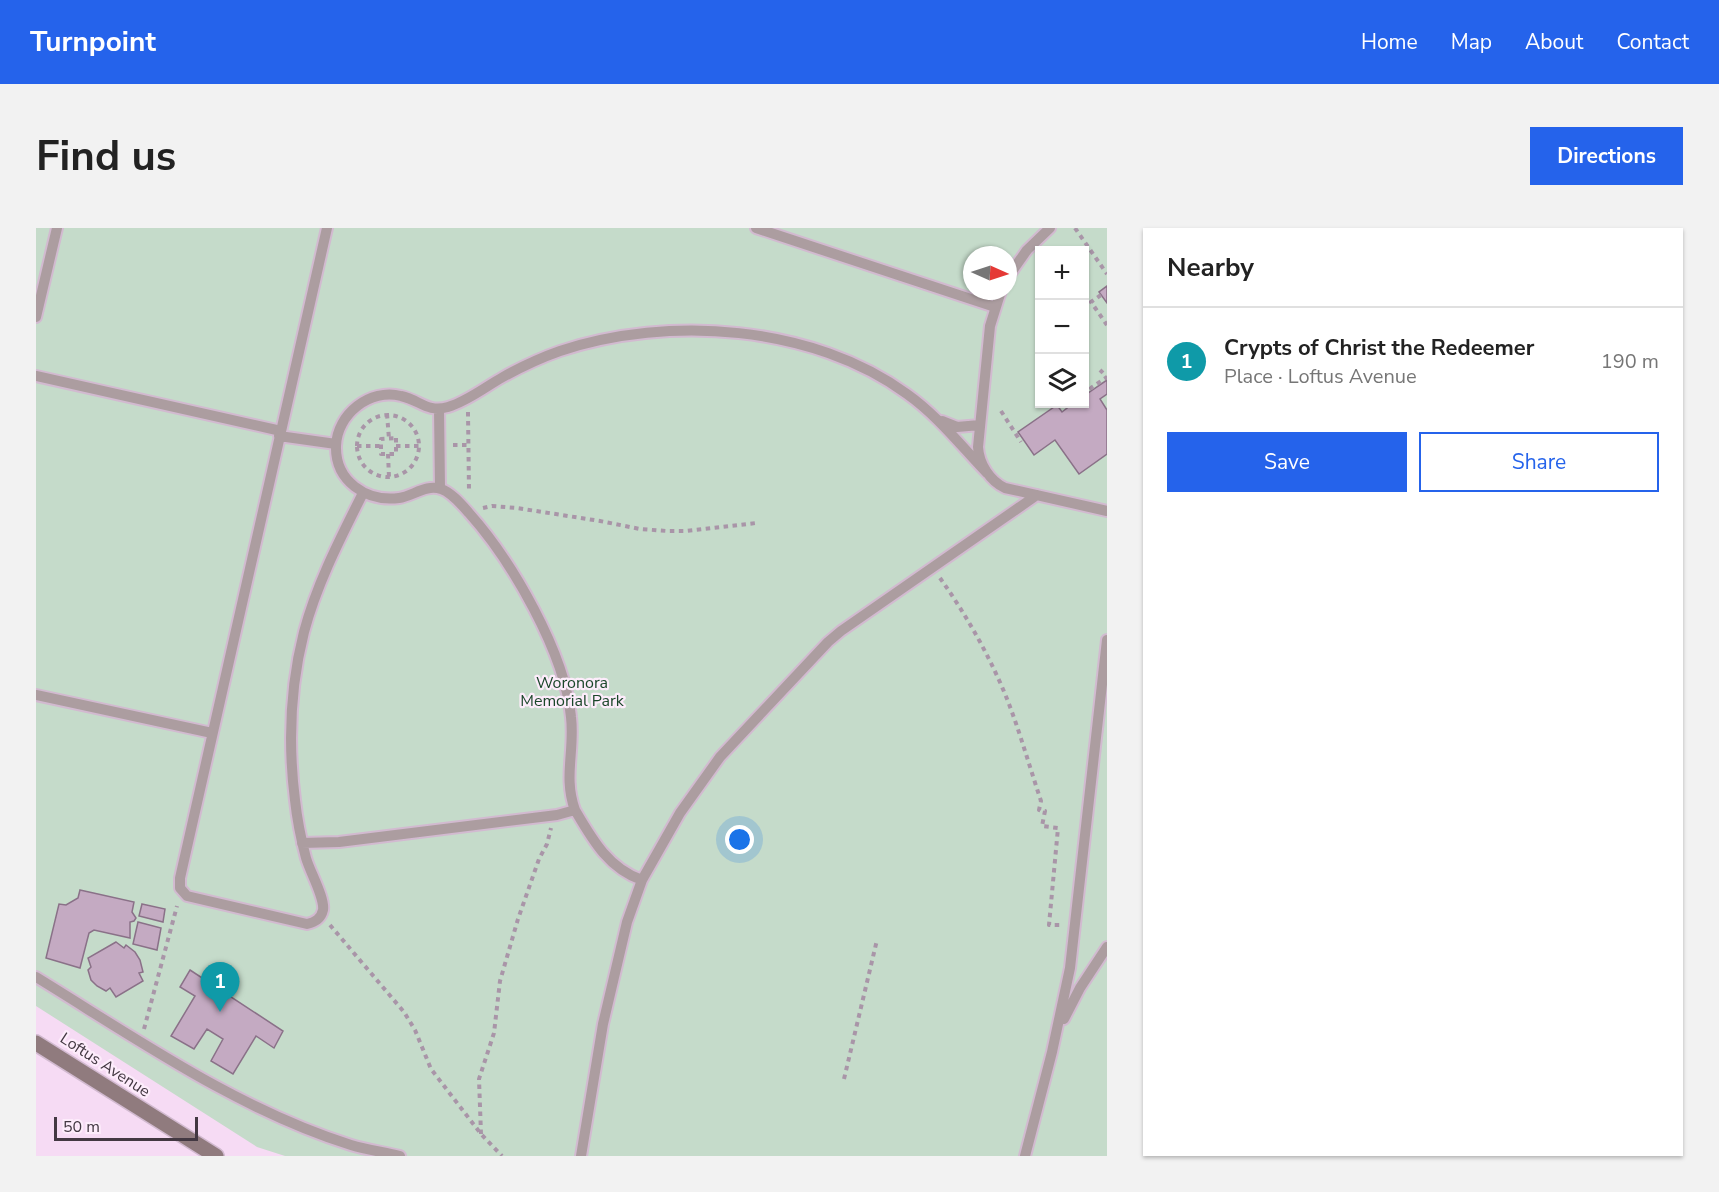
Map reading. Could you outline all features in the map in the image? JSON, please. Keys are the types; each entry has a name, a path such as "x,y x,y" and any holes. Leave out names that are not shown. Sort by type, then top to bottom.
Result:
{"street":[{"name":"Loftus Avenue","path":"36,1042 216,1156"}],"lane":[{"path":"36,317 57,228"},
{"path":"327,228 180,878 181,890 195,899 307,924 321,915 322,900 302,843 295,802 291,716 298,659 310,615 324,574 363,493"},
{"path":"756,228 995,307"},
{"path":"1017,264 1027,250 1050,228"},
{"path":"987,473 978,454 990,326 998,300"},
{"path":"642,880 621,869 604,855 594,843 575,810 568,779 572,730 566,688 548,640 525,592 500,553 470,514 440,488 421,490 397,498 384,498 363,493 354,487 344,475 337,459 336,444 339,429 349,413 366,400 393,394 428,408 439,409 453,405 544,357 608,339 674,331 707,331 774,339 835,356 866,370 906,393 939,420 1000,485 1107,511"},
{"path":"36,376 336,444"},
{"path":"439,409 440,488"},
{"path":"939,420 957,427 980,425"},
{"path":"581,1156 603,1023 627,922 642,880 680,813 720,757 828,642 1037,495"},
{"path":"1024,1156 1052,1052 1069,976 1107,640"},
{"path":"36,694 212,734"},
{"path":"302,843 339,842 575,810"},
{"path":"1052,1052 1069,1008 1107,948"},
{"path":"36,976 192,1073 283,1119 352,1145 400,1156"}],"path":[{"path":"1075,228 1107,274"},
{"path":"1101,295 1091,302 1107,325"},
{"path":"1089,385 1091,388 1107,377 1100,370"},
{"path":"468,398 470,514 492,506 510,507 600,520 640,529 667,531 756,523"},
{"path":"1001,411 1021,442"},
{"path":"387,414 389,439"},
{"path":"387,414 402,417 410,423 418,436 419,446 418,455 410,468 403,473 389,477 379,476 367,468 361,460 357,446 359,434 366,424 375,417 387,414"},
{"path":"381,438 396,438 396,454 381,454 381,446 381,438"},
{"path":"357,446 381,446"},
{"path":"396,446 419,446"},
{"path":"388,454 389,477"},
{"path":"933,567 965,616 1008,700 1041,801 1039,810 1045,811 1042,826 1058,828 1049,925 1062,925 1076,920"},
{"path":"481,1134 479,1079 494,1033 500,981 518,919 539,859 547,844 551,815"},
{"path":"141,1041 181,890"},
{"path":"321,915 404,1012 415,1030 431,1069 481,1134 502,1156"},
{"path":"844,1079 877,940"}],"green space":[{"name":"Woronora Memorial Park","path":"36,228 1107,228 1107,1156 285,1156 257,1147 36,1006"}],"building":[{"path":"1107,286 1107,303 1099,292"},
{"path":"1107,380 1107,394 1100,399 1107,410 1107,454 1079,474 1055,440 1034,455 1018,432 1053,408 1059,408 1062,412 1067,408 1089,408 1089,392"},
{"path":"80,890 134,902 132,912 136,918 130,922 130,938 94,930 89,933 80,968 46,958 59,904 66,905 78,898"},
{"path":"142,904 165,909 163,922 139,916"},
{"path":"138,922 161,928 157,950 133,944"},
{"path":"116,942 124,948 126,945 135,952 140,960 143,972 139,973 143,981 116,997 110,988 106,991 91,980 88,958"},
{"path":"190,970 283,1031 274,1048 256,1036 233,1074 211,1061 223,1039 207,1029 194,1049 171,1036 195,996 180,987"}],"place":[{"name":"Crypts of Christ the Redeemer","path":"220,1012"}]}
